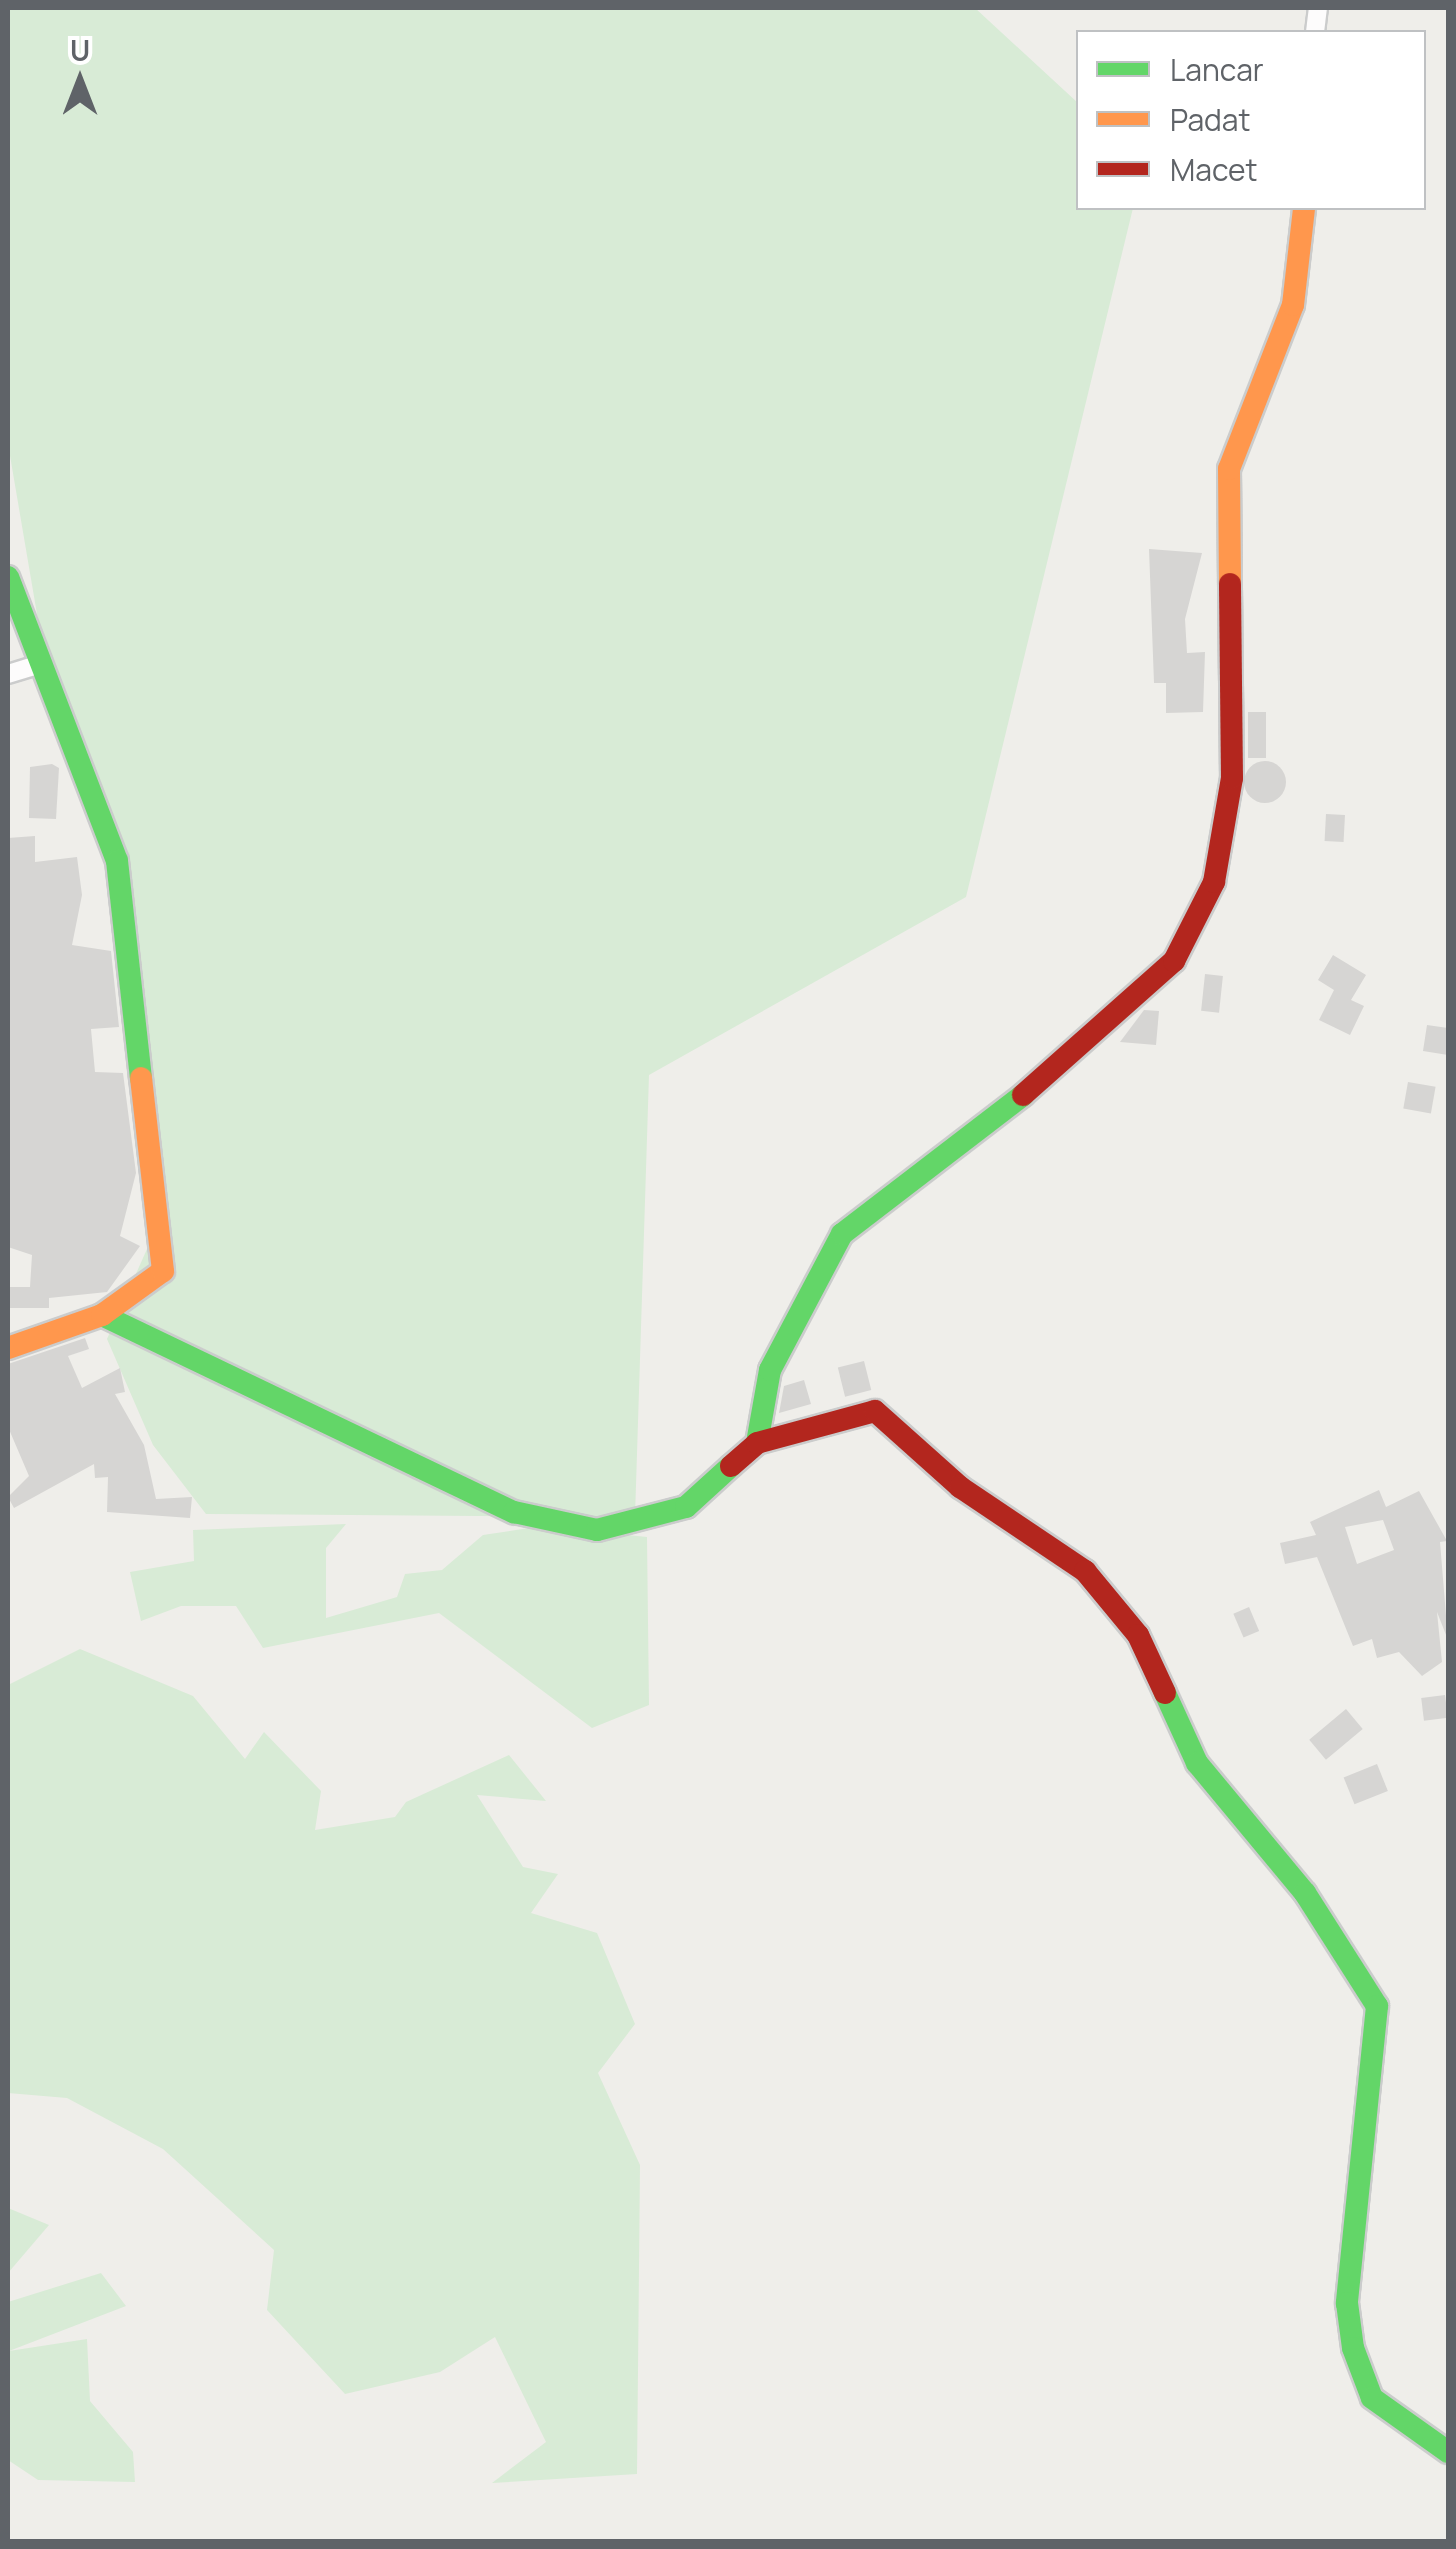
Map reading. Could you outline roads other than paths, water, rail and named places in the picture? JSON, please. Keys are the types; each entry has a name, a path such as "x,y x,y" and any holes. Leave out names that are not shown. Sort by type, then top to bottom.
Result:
{"street":[{"path":"757,1443 770,1370 842,1234 967,1144 1174,961 1199,917 1220,858 1232,778 1229,469 1292,305 1304,210"},
{"path":"8,577 38,665 117,862 153,1148 163,1271 102,1314 8,1348"},
{"path":"8,674 38,665"},
{"path":"102,1314 401,1462 543,1521 617,1530 654,1521 716,1486 757,1443 875,1410 917,1454 1122,1606 1197,1763 1305,1893 1377,2006 1347,2304 1353,2348 1372,2398 1448,2452"}]}
